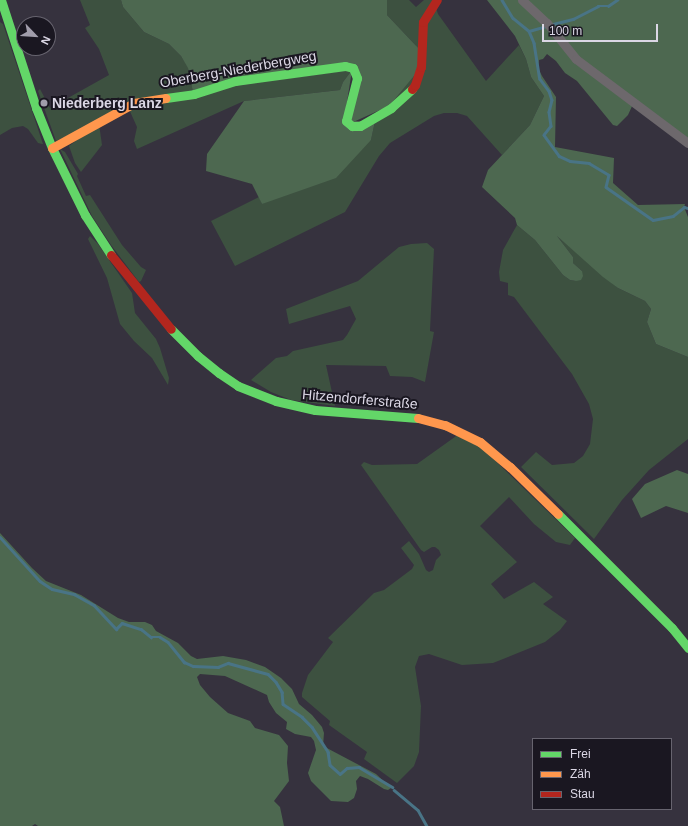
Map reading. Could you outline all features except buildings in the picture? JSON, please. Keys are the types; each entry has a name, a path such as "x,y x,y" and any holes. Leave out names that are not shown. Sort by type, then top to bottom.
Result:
{"main road":[{"name":"Hitzendorferstraße","path":"1,0 32,97 52,148 79,203 109,253 165,323 209,366 243,388 290,406 343,413 418,418 445,425 475,440 510,467 672,628 688,648"},
{"name":"Oberberg-Niederbergweg","path":"52,148 134,103 194,94 235,81 345,66 353,68 357,78 346,121 352,126 360,126 391,108 415,85 421,67 423,22 438,0"}],"street":[{"path":"522,0 547,23 576,59 688,143"}],"green space":[{"path":"80,0 121,0 123,7 144,32 169,44 181,56 188,67 193,92 151,97 56,141 38,91 40,89 50,108 109,75 99,49 85,28 90,25"},
{"path":"121,0 387,0 387,15 420,50 418,71 389,106 351,123 356,68 193,92 188,68 181,56 169,44 144,32 123,7"},
{"path":"387,0 409,0 416,7 424,0 435,0 420,50 387,15"},
{"path":"487,0 519,0 558,40 633,104 628,115 617,126 613,125 577,81 565,73 556,61 547,54 543,59 539,60 538,68 556,97 555,147 614,158 613,183 638,205 685,204 684,207 688,217 688,357 656,344 647,322 651,309 645,301 618,288 603,277 557,236 573,257 573,263 582,271 583,276 581,280 576,281 570,280 563,275 535,240 517,225 515,218 482,187 488,170 530,125 544,96 531,77 526,59 515,36"},
{"path":"525,0 688,0 688,140 590,68"},
{"path":"436,8 438,14 486,81 519,45 526,59 531,77 544,96 530,125 502,155 467,116 457,113 444,113 434,116 390,143 379,156 345,212 235,266 211,221 259,197 262,204 371,140 375,121"},
{"path":"0,22 3,24 43,144 38,143 28,129 23,126 12,128 0,135"},
{"path":"352,70 343,82 340,90 244,101 137,149 134,141 137,127 128,107 221,87"},
{"path":"352,70 344,121 375,121 371,140 336,178 262,204 252,184 206,171 207,154 244,101 340,90 343,82"},
{"path":"99,124 102,145 81,172 75,163 69,146"},
{"path":"60,149 65,152 78,174 77,176 86,196 90,195 122,245 141,267 146,270 141,281 139,282 111,245 92,216"},
{"path":"517,225 535,240 563,275 570,280 576,281 582,271 573,263 573,257 557,236 618,288 645,301 651,309 647,322 656,344 688,357 688,439 649,470 622,500 594,539 521,467 536,452 552,465 574,463 583,456 590,444 593,419 589,404 572,374 514,297 508,295 508,283 500,281 499,272 503,250"},
{"path":"90,236 98,244 132,293 135,313 156,339 160,348 169,378 168,385 152,358 134,341 120,324 107,278 88,239"},
{"path":"427,243 434,249 430,331 434,332 425,382 412,377 390,376 386,366 326,365 335,406 291,400 271,392 251,380 276,358 287,356 293,351 343,340 356,319 350,306 289,324 286,309 358,281 399,247 411,244"},
{"path":"459,434 479,445 575,538 570,545 556,542 534,524 509,497 480,526 517,562 491,584 504,599 534,582 553,597 543,604 567,621 560,630 545,642 493,663 462,665 429,654 419,656 415,667 421,706 419,752 414,766 397,783 364,759 367,752 329,725 330,721 302,697 302,693 308,675 333,642 328,638 374,593 384,590 412,569 414,565 401,548 409,541 419,554 426,570 429,572 433,570 436,560 441,555 439,550 435,547 432,547 424,552 421,550 361,465 364,462 372,465 417,464"},
{"path":"677,470 688,474 688,513 666,506 641,518 632,499 645,484"},
{"path":"0,533 46,581 81,595 118,618 129,622 145,622 152,625 156,631 178,643 191,656 197,659 223,656 246,660 265,667 281,678 292,689 299,704 312,715 322,727 324,733 323,746 376,774 391,788 388,790 384,789 360,776 356,781 357,789 354,798 348,802 331,801 311,781 308,773 316,750 314,741 311,737 295,734 286,729 287,722 276,713 269,702 267,695 225,676 200,674 197,677 200,685 210,697 228,713 250,721 255,728 279,735 288,746 287,763 289,781 274,801 280,807 284,826 38,826 35,824 32,826 0,826"}],"waterway":[{"path":"502,0 513,18 529,31 534,43 540,79 549,91 552,100 549,112 551,126 544,135 559,156 570,161 589,163 609,175 606,187 653,220 673,216 684,207 688,208"},
{"path":"553,24 573,19 598,6 608,6 617,0"},
{"path":"529,31 546,26"},
{"path":"0,537 40,581 52,589 74,594 94,605 116,629 122,623 141,629 151,637 160,637 168,642 184,662 193,666 218,667 228,663 268,674 276,682 282,692 283,704 302,717 312,727 328,752 330,765 340,774 347,768 359,767 392,787"},
{"path":"394,790 418,810 427,826"}],"traffic: fast":[{"path":"1,0 36,108 52,148 85,215 111,255"},
{"path":"166,98 194,94 235,81 345,66 353,68 357,78 346,121 352,126 360,126 391,108 412,89"},
{"path":"171,329 198,356 219,373 238,386 276,401 315,410 418,418"},
{"path":"558,514 672,628 688,648"}],"traffic: slow":[{"path":"52,148 134,103 166,98"},
{"path":"418,418 445,425 480,442 510,467 558,514"}],"traffic: jam":[{"path":"412,89 415,85 421,67 423,22 437,0"},
{"path":"111,255 171,329"}],"place":[{"name":"Niederberg Lanz","path":"44,103"}]}
